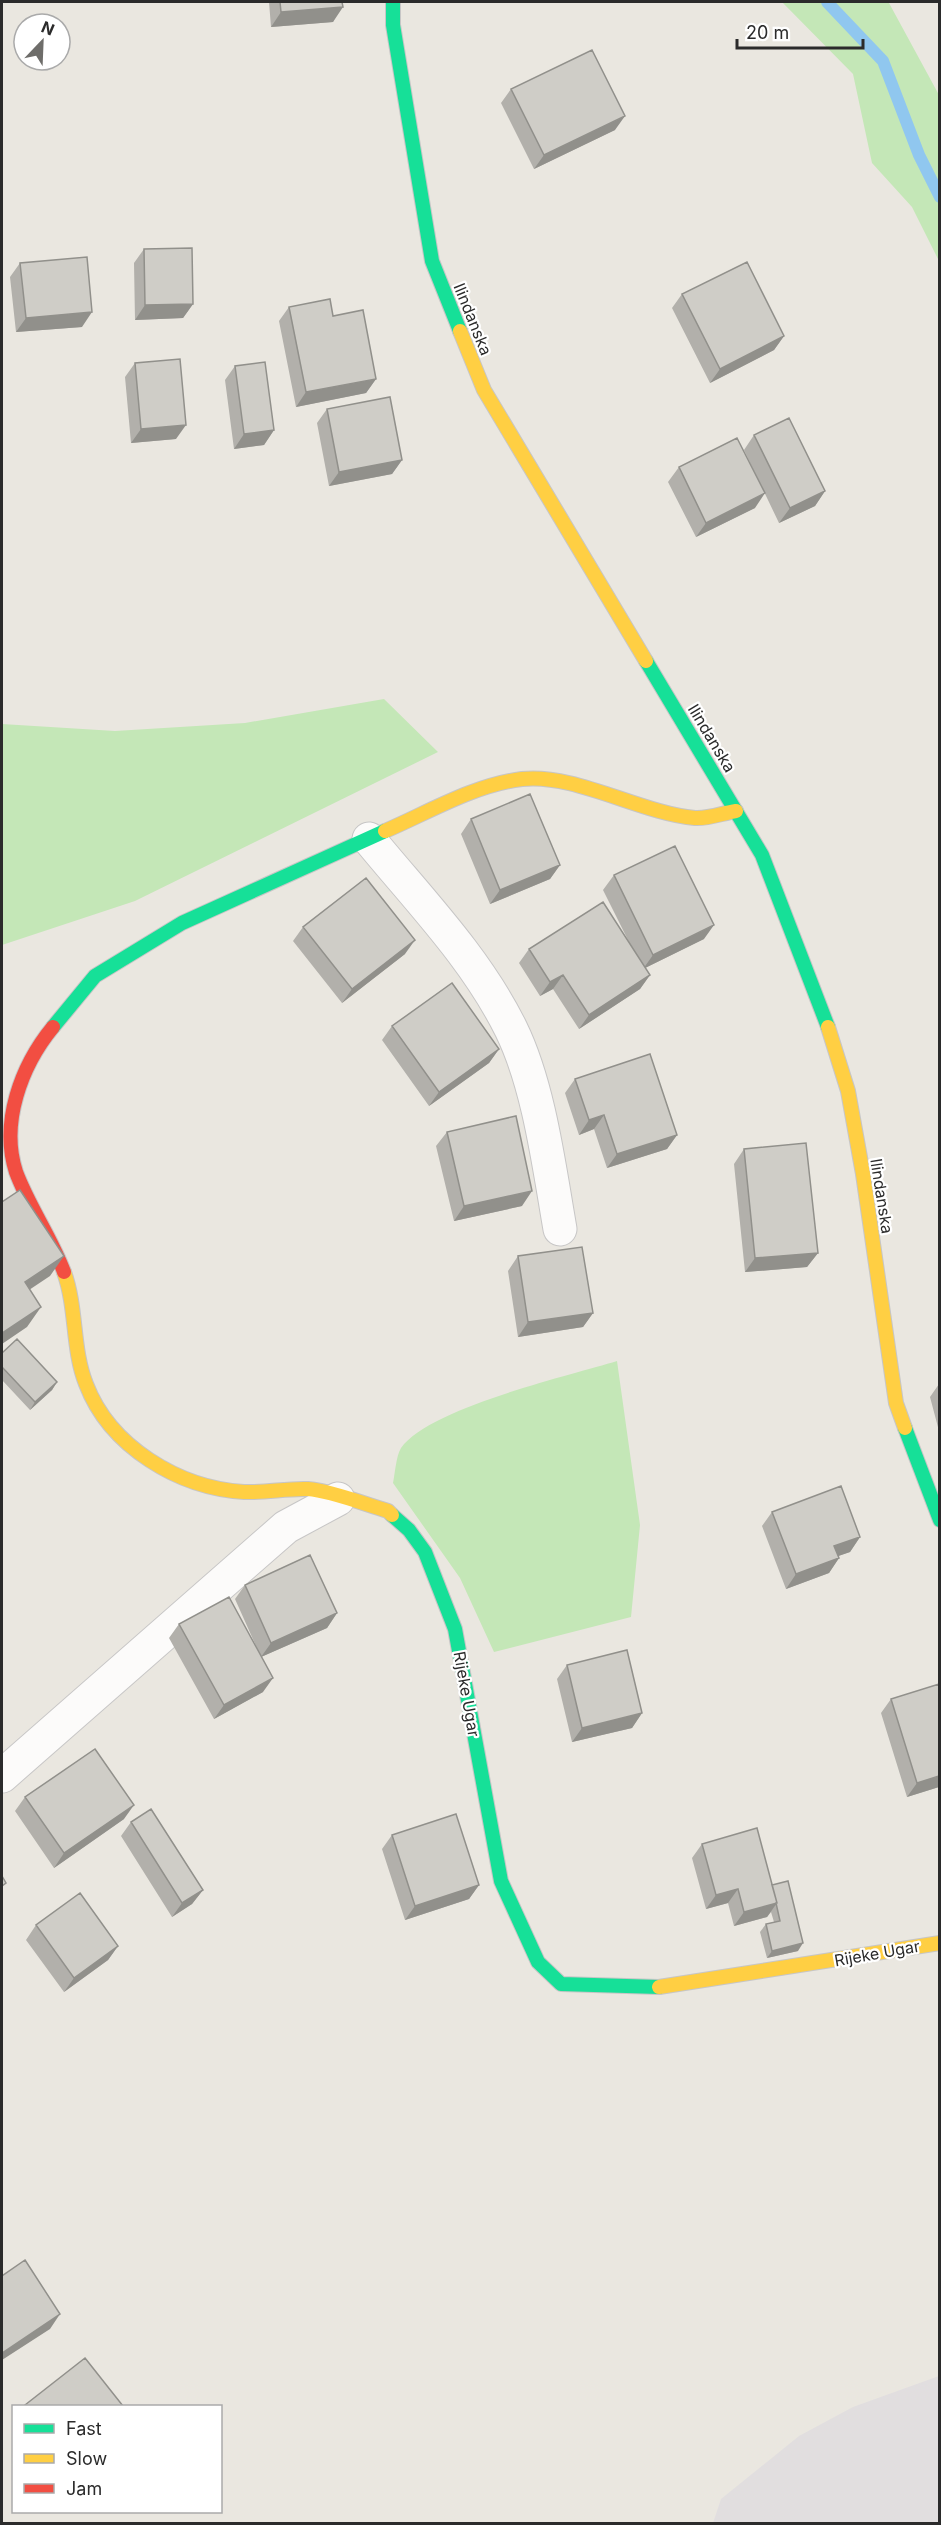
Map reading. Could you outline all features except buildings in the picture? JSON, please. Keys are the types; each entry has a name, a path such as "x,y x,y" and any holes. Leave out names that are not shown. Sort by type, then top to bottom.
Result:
{"street":[{"name":"Ilindanska","path":"393,2 393,25 432,261 484,390 762,855 822,1006 848,1091 863,1174 896,1403 939,1520"},
{"name":"Rijeke Ugar","path":"736,811 698,818 664,813 565,783 523,779 475,791 182,923 95,976 52,1026 22,1075 12,1111 9,1141 16,1172 57,1254 67,1281 85,1383 98,1407 126,1442 154,1465 194,1484 244,1492 310,1489 338,1499 388,1511 409,1530 424,1552 455,1629 501,1881 537,1962 561,1984 668,1987 939,1943"},
{"path":"369,839 469,960 512,1032 538,1109 560,1228"},
{"path":"2,1776 286,1527 338,1499"}],"shaded area":[{"path":"939,2376 939,2523 713,2523 721,2499 799,2436 853,2407"}],"green space":[{"path":"782,2 889,3 939,95 939,261 912,207 872,163 853,74"},
{"path":"384,699 438,752 135,901 2,945 2,724 115,731 245,723"},
{"path":"617,1361 640,1525 631,1617 494,1652 460,1578 393,1483 399,1451 416,1433 469,1407 501,1395"}],"waterway":[{"path":"827,2 883,61 919,155 940,197"}],"traffic: fast":[{"path":"393,2 393,25 432,261 460,331"},
{"path":"646,661 762,855 828,1027"},
{"path":"53,1027 95,976 182,923 385,831"},
{"path":"905,1428 940,1520"},
{"path":"392,1515 409,1530 425,1552 455,1629 501,1881 538,1962 561,1984 659,1987"}],"traffic: slow":[{"path":"460,331 484,390 646,661"},
{"path":"385,831 469,793 522,779 542,779 586,787 674,815 700,818 736,811"},
{"path":"828,1027 848,1091 863,1174 896,1403 905,1428"},
{"path":"64,1272 71,1300 78,1357 86,1384 97,1407 129,1445 172,1473 220,1489 244,1492 317,1490 388,1511 392,1515"},
{"path":"659,1987 940,1943"}],"traffic: jam":[{"path":"53,1027 31,1059 23,1077 12,1115 11,1134 16,1172 64,1272"}]}
